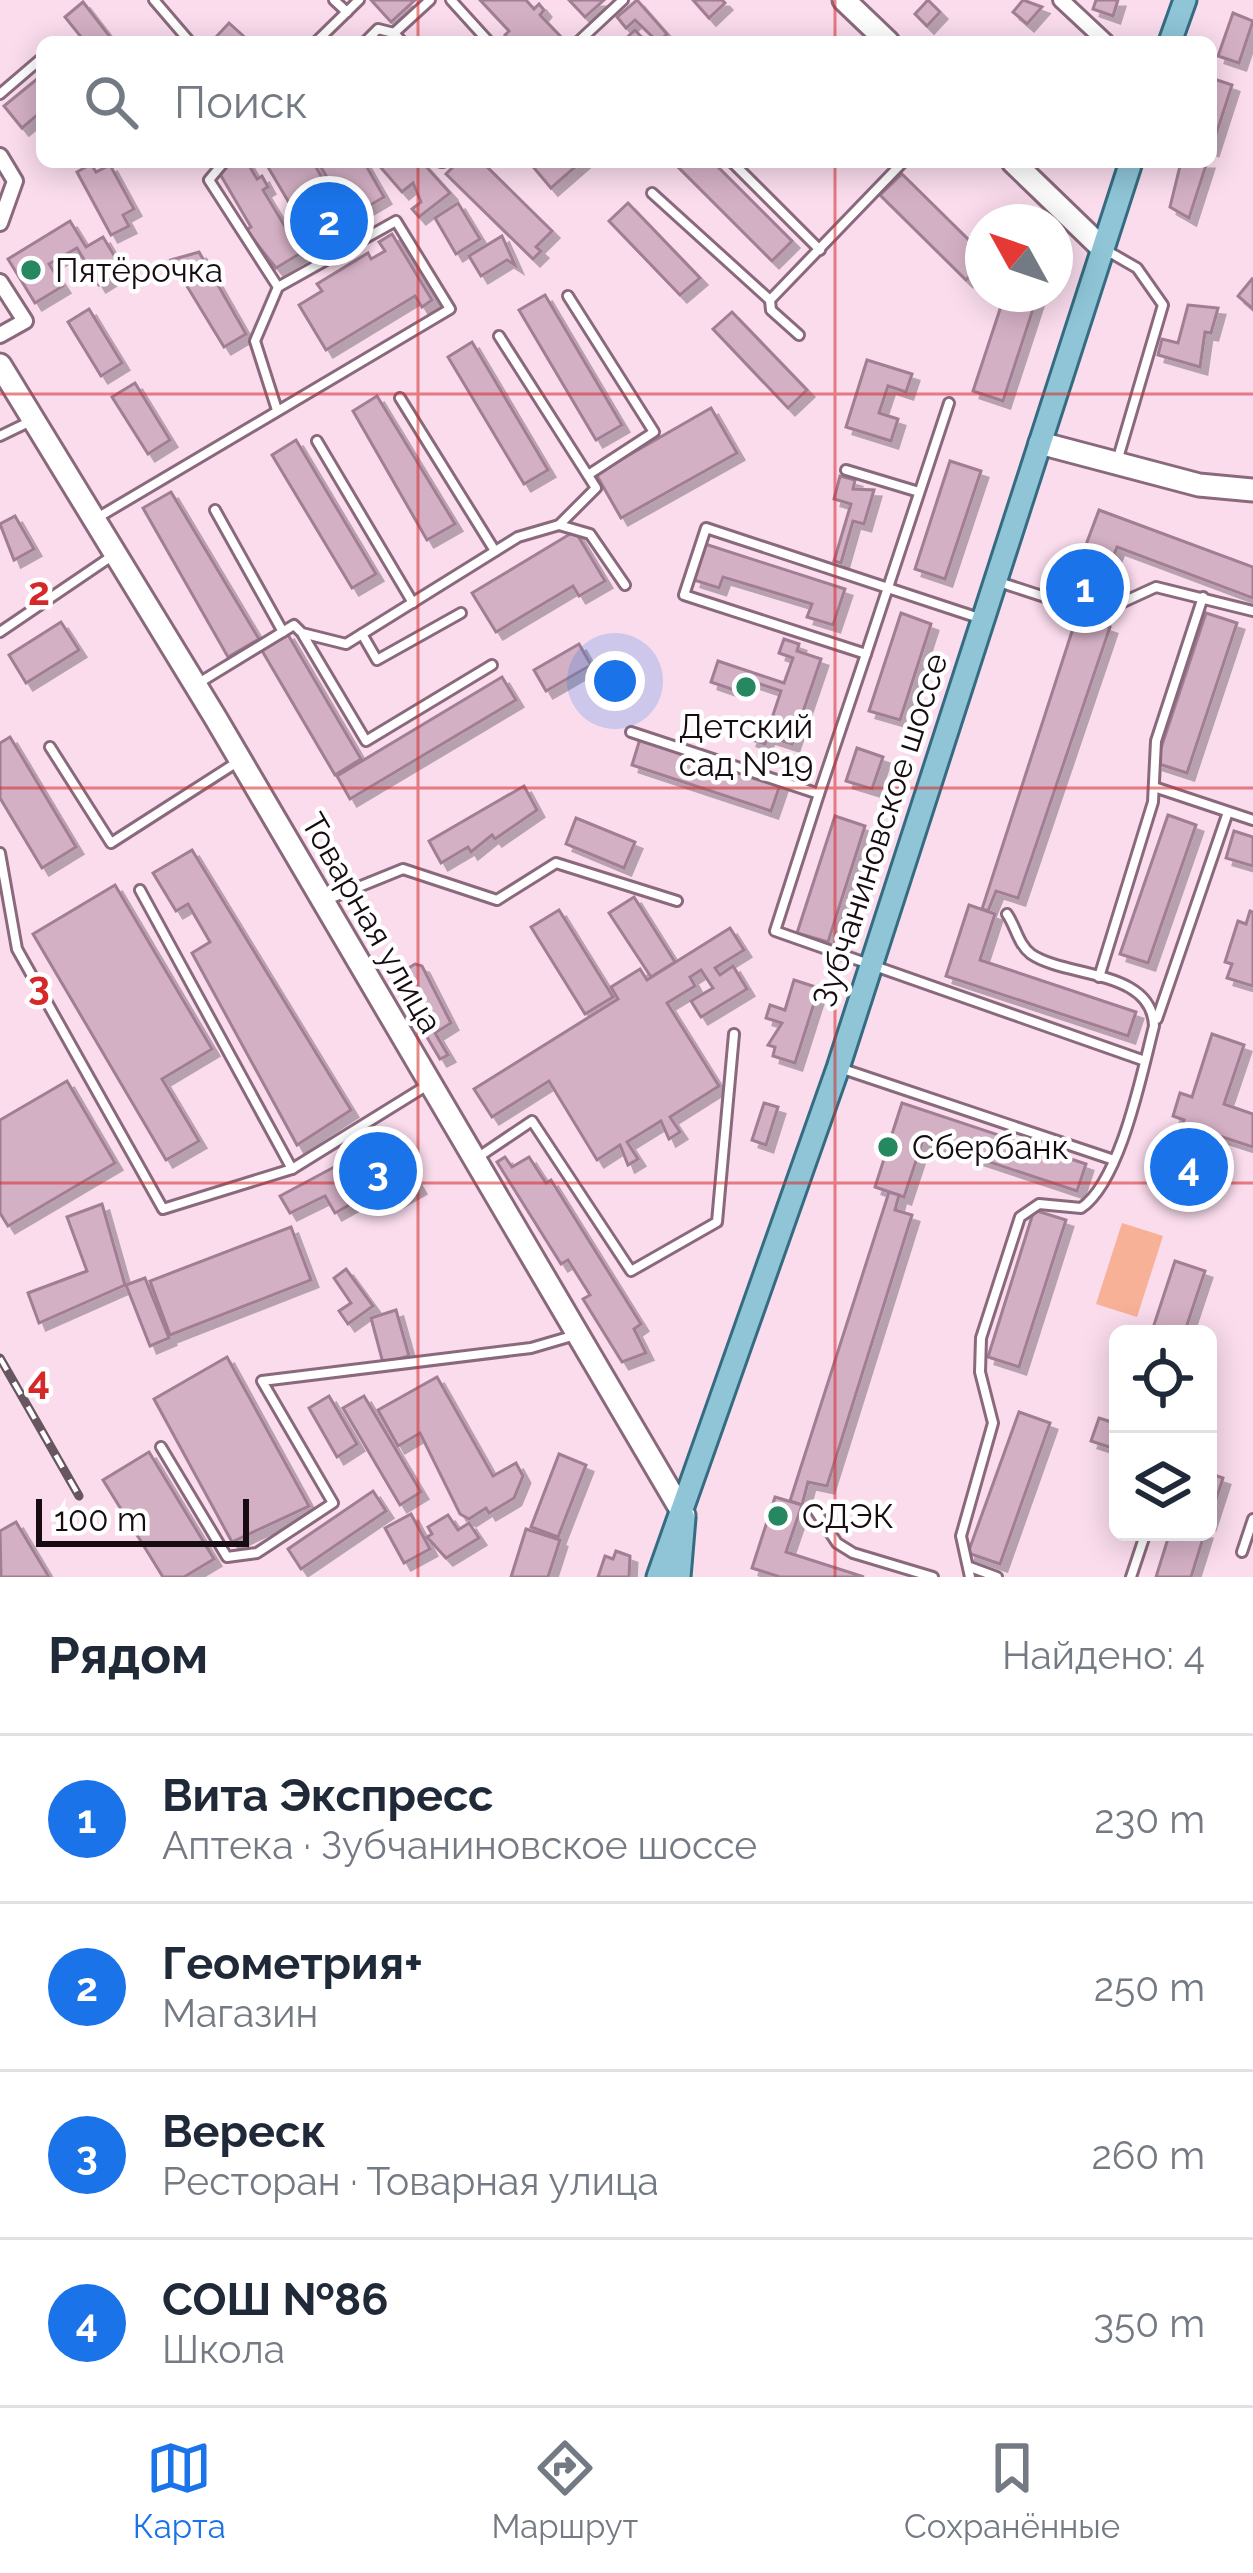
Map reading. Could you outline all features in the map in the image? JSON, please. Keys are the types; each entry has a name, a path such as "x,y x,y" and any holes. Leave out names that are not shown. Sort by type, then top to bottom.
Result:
{"main road":[{"path":"1172,36 1185,0"},
{"name":"Зубчаниновское шоссе","path":"658,1577 684,1515 838,1068 1129,168"},
{"name":"Зубчаниновское шоссе","path":"680,1577 684,1515"}],"street":[{"path":"844,0 881,36"},
{"path":"1061,0 1100,36"},
{"path":"0,156 15,181 0,223"},
{"path":"1018,168 1103,249"},
{"path":"0,282 25,321 0,335"},
{"name":"Товарная улица","path":"0,365 240,760 684,1515"},
{"path":"1040,443 1199,484 1253,490"}],"lane":[{"path":"154,0 185,36"},
{"path":"334,0 347,12"},
{"path":"322,36 359,0"},
{"path":"371,36 378,28 394,34 430,0"},
{"path":"452,0 484,36"},
{"path":"584,36 623,0"},
{"path":"0,94 36,63"},
{"path":"219,168 209,180 278,287"},
{"path":"738,168 820,250"},
{"path":"770,300 897,168"},
{"path":"652,193 770,300 771,310 799,335"},
{"path":"96,519 450,309 396,221 278,287 254,341 277,410"},
{"path":"1103,249 1137,268 1163,304 1116,463"},
{"path":"568,296 654,433 588,475"},
{"path":"302,633 346,644 518,537 559,525 596,488 499,336"},
{"path":"400,398 495,551"},
{"path":"949,403 775,931 1145,1061"},
{"path":"0,436 33,420"},
{"path":"317,441 412,603"},
{"path":"846,470 920,491"},
{"path":"215,510 283,632"},
{"path":"559,525 590,534 625,585"},
{"path":"866,654 684,595 706,528 983,619"},
{"path":"0,632 116,553"},
{"path":"996,581 1097,614 1156,587 1253,611"},
{"path":"1099,976 1154,787 1156,741 1203,597"},
{"path":"362,634 377,660 461,613"},
{"path":"195,685 294,625 366,741 492,665"},
{"path":"631,732 819,794"},
{"path":"50,747 111,843 240,760"},
{"path":"1154,787 1253,820"},
{"path":"997,1577 970,1572 962,1537 992,1423 978,1359 1014,1231 1027,1209 1039,1204 1081,1208 1114,1160 1154,1026 1228,812"},
{"path":"0,853 16,949 163,1209 292,1168 428,1085"},
{"path":"322,901 403,869 497,900 556,863 677,902"},
{"path":"140,890 292,1168"},
{"path":"1007,914 1030,953 1099,976 1149,1004 1154,1026"},
{"path":"476,1159 532,1121 631,1271 717,1222 734,1034"},
{"path":"838,1068 1114,1160"},
{"path":"161,1447 226,1557 257,1553 334,1503 262,1381 531,1348 579,1334"},
{"path":"815,1510 837,1543 853,1553 933,1577"},
{"path":"1242,1552 1253,1519"},
{"path":"1131,1577 1143,1541"}],"shaded area":[{"path":"1122,1223 1163,1236 1137,1317 1096,1304"}],"building":[{"path":"371,0 415,0 391,22"},
{"path":"480,0 526,0 534,9 539,4 544,10 540,15 560,36 506,36 509,31"},
{"path":"569,0 604,0 585,17"},
{"path":"637,0 667,34 652,36 635,20 626,28 617,17"},
{"path":"693,0 722,0 725,3 709,18"},
{"path":"928,0 940,12 927,26 915,14"},
{"path":"1023,0 1042,7 1027,24 1013,12"},
{"path":"1096,0 1118,0 1113,16 1093,9"},
{"path":"83,2 109,36 80,36 65,17"},
{"path":"1233,13 1253,21 1239,63 1218,56"},
{"path":"229,23 243,36 217,36"},
{"path":"36,80 36,116 22,128 4,106"},
{"path":"1217,80 1232,85 1217,131"},
{"path":"112,168 134,209 123,215 129,226 111,235 77,172"},
{"path":"225,168 251,168 257,179 262,176 268,187 263,190 301,253 276,268 246,230 251,227 220,174"},
{"path":"269,168 316,168 346,219 311,240"},
{"path":"321,168 367,168 384,197 350,217"},
{"path":"381,168 427,168 450,193 419,217 412,209 421,202 413,183 402,192"},
{"path":"452,168 488,168 552,231 536,247 541,251 533,259 446,174"},
{"path":"534,168 574,168 551,188"},
{"path":"679,168 719,168 792,241 772,261"},
{"path":"1180,168 1205,168 1189,218 1170,207"},
{"path":"902,174 965,236 965,279 880,195"},
{"path":"458,203 480,239 456,254 435,218"},
{"path":"628,203 700,278 680,295 609,221"},
{"path":"70,221 86,247 103,237 123,270 99,285 77,248 49,264 63,286 35,303 8,259"},
{"path":"392,234 432,300 422,307 415,296 326,350 299,305 322,291 317,284 368,253 371,259 385,251 379,242"},
{"path":"502,236 515,265 507,260 481,276 469,256"},
{"path":"199,252 246,334 224,347 171,260"},
{"path":"1253,280 1253,309 1238,296"},
{"path":"545,295 622,425 596,440 519,310"},
{"path":"1188,305 1218,308 1211,333 1205,332 1200,367 1158,355 1162,339 1178,343"},
{"path":"89,309 122,363 101,376 68,322"},
{"path":"732,312 807,390 788,408 713,329"},
{"path":"999,312 1032,312 1003,401 973,391"},
{"path":"472,342 548,470 524,484 448,357"},
{"path":"867,360 912,374 906,392 888,386 879,413 898,419 891,441 846,427"},
{"path":"135,383 170,440 148,454 112,397"},
{"path":"377,396 455,524 427,540 353,411"},
{"path":"711,408 737,453 621,518 596,474"},
{"path":"296,440 376,574 352,588 272,455"},
{"path":"950,461 981,471 945,579 915,569"},
{"path":"840,476 855,480 853,489 874,490 864,524 853,521 841,563 834,561 851,504 834,499"},
{"path":"171,492 259,639 228,657 143,508"},
{"path":"1099,510 1253,567 1253,598 1117,547 1096,604 1068,593"},
{"path":"15,516 34,549 14,560 0,524"},
{"path":"575,531 605,581 579,596 573,586 496,632 472,593"},
{"path":"705,544 845,589 833,625 807,617 812,604 723,577 719,588 694,580"},
{"path":"1087,600 1093,602 1088,620 1110,627 1018,898 996,891 988,911 982,909 1077,616 1082,618"},
{"path":"901,613 931,624 900,720 869,711"},
{"path":"1206,613 1237,623 1187,773 1156,763"},
{"path":"61,622 79,650 26,683 9,655"},
{"path":"287,633 361,759 335,775 261,649"},
{"path":"784,639 799,644 797,651 821,659 792,744 767,736 765,744 750,739 755,725 768,730 781,691 742,678 737,691 711,682 718,661 784,683 793,658 779,653"},
{"path":"579,644 591,665 546,691 534,670"},
{"path":"502,677 516,700 350,799 337,776"},
{"path":"10,737 76,847 42,868 0,798 0,743"},
{"path":"640,739 780,785 771,811 632,765"},
{"path":"857,748 883,757 872,789 846,781"},
{"path":"524,786 537,810 495,839 492,835 471,852 468,847 441,863 429,841"},
{"path":"1168,815 1196,825 1148,963 1120,954"},
{"path":"835,816 865,826 828,942 797,933"},
{"path":"576,818 635,842 624,868 566,844"},
{"path":"1234,831 1253,837 1253,866 1226,858"},
{"path":"192,850 351,1110 297,1145 192,953 210,942 188,904 176,911 153,873"},
{"path":"115,885 212,1049 162,1079 199,1141 166,1160 33,934"},
{"path":"634,897 675,962 651,977 609,913"},
{"path":"969,905 995,914 980,960 1136,1012 1128,1036 946,976"},
{"path":"559,910 613,997 585,1014 531,927"},
{"path":"1250,911 1253,986 1227,978 1232,964 1225,962 1238,921 1246,924"},
{"path":"730,928 744,950 715,968 720,975 733,966 747,989 701,1017 691,1001 713,988 701,970 690,977 695,986 667,1003 719,1086 670,1117 680,1132 669,1139 661,1121 627,1142 638,1159 628,1165 620,1145 597,1160 549,1081 492,1117 474,1089 618,999 611,987 640,969 647,980"},
{"path":"415,964 422,966 451,1023 435,1033 448,1055 440,1059 392,978"},
{"path":"794,980 819,988 795,1063 773,1056 775,1047 768,1045 782,1023 766,1018 770,1005 785,1010"},
{"path":"1212,1034 1244,1045 1224,1104 1253,1114 1253,1147 1213,1134 1193,1195 1162,1185 1184,1120 1173,1116 1180,1093 1192,1097"},
{"path":"67,1081 115,1163 8,1226 0,1213 0,1120"},
{"path":"764,1103 778,1107 766,1145 752,1140"},
{"path":"902,1103 1086,1164 1077,1191 923,1140 904,1197 875,1187"},
{"path":"383,1141 403,1177 411,1173 419,1187 396,1200 387,1184 335,1213 325,1196 290,1213 280,1196"},
{"path":"505,1157 512,1167 529,1157 546,1183 551,1180 641,1324 634,1329 646,1353 622,1362 583,1299 590,1295 568,1260 561,1264 497,1162"},
{"path":"889,1192 899,1195 895,1210 912,1215 827,1486 808,1482 802,1505 790,1501"},
{"path":"102,1204 125,1285 39,1323 28,1293 87,1271 67,1217"},
{"path":"1034,1210 1066,1220 1019,1367 988,1357"},
{"path":"291,1227 311,1280 170,1335 150,1281"},
{"path":"1175,1261 1205,1271 1187,1325 1154,1325"},
{"path":"346,1269 373,1306 348,1324 339,1311 351,1303 334,1278"},
{"path":"145,1278 169,1338 150,1346 126,1285"},
{"path":"396,1310 409,1356 383,1363 371,1318"},
{"path":"227,1357 309,1506 232,1542 154,1399"},
{"path":"437,1377 493,1476 516,1463 523,1476 514,1498 489,1513 486,1508 469,1519 460,1514 420,1433 398,1446 378,1410"},
{"path":"329,1396 357,1444 337,1457 309,1408"},
{"path":"364,1396 421,1492 400,1505 343,1408"},
{"path":"1019,1412 1050,1423 1000,1564 968,1553"},
{"path":"1099,1418 1109,1421 1109,1447 1091,1441"},
{"path":"149,1452 214,1559 184,1577 163,1577 103,1480"},
{"path":"559,1454 586,1465 558,1537 531,1527"},
{"path":"373,1491 386,1511 301,1569 288,1549"},
{"path":"775,1497 802,1505 786,1552 864,1577 780,1577 752,1568"},
{"path":"411,1514 430,1549 404,1563 385,1528"},
{"path":"448,1515 458,1530 469,1523 479,1538 446,1558 427,1537 432,1534 428,1527"},
{"path":"16,1522 49,1577 1,1577 0,1531"},
{"path":"526,1529 560,1540 548,1577 511,1577"},
{"path":"1167,1541 1202,1541 1191,1577 1156,1577"},
{"path":"616,1551 630,1556 629,1577 598,1577 605,1556 613,1559"}],"railway":[{"path":"0,1358 79,1496"}],"place":[{"name":"Геометрия+","path":"329,221"},
{"name":"Пятёрочка","path":"31,270"},
{"name":"Вита Экспресс","path":"1085,588"},
{"name":"Детский сад №19","path":"746,687"},
{"name":"Сбербанк","path":"888,1147"},
{"name":"СОШ №86","path":"1189,1167"},
{"name":"Вереск","path":"378,1171"},
{"name":"СДЭК","path":"778,1516"}]}
